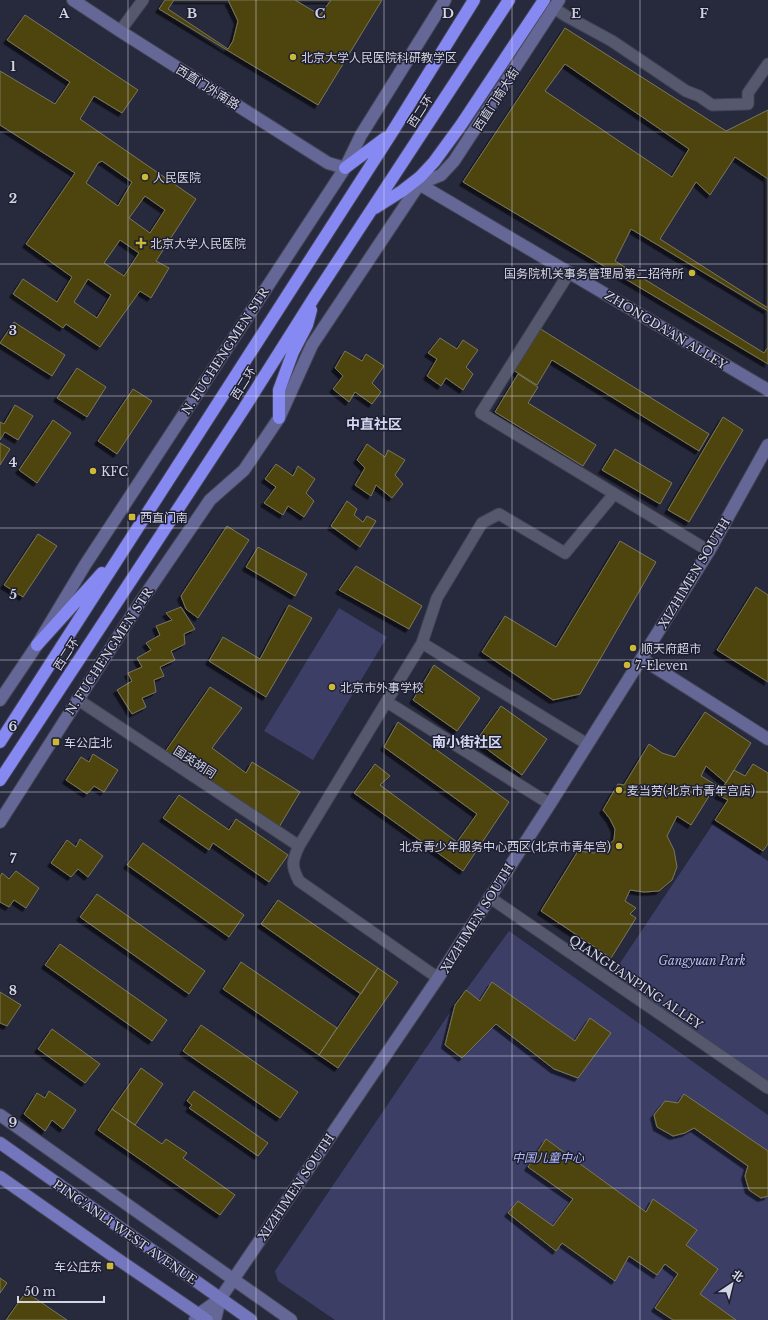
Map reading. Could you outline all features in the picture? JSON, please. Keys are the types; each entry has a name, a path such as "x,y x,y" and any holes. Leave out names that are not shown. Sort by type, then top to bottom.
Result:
{"highway":[{"name":"西二环","path":"0,742 391,134 474,0"},
{"name":"西二环","path":"0,780 243,410 315,296 509,0"},
{"path":"369,215 376,207 396,196 420,177 434,162 544,0"},
{"path":"345,168 391,134"},
{"path":"407,187 414,183 419,184"},
{"path":"279,418 279,390 293,352 306,325 315,296"},
{"path":"37,645 127,545"}],"main road":[{"name":"PING'ANLI WEST AVENUE","path":"0,1143 251,1320"},
{"path":"0,1177 200,1318"}],"street":[{"name":"西直门外南路","path":"73,0 328,163 345,168"},
{"path":"120,31 143,0"},
{"name":"N. FUCHENGMEN STR","path":"0,700 37,645 85,565 345,168 361,135 445,0"},
{"path":"557,4 566,16 612,41 686,91 699,96 712,105 748,104 748,93 768,64"},
{"name":"西直门南大街","path":"419,184 439,176 454,161 557,4"},
{"name":"N. FUCHENGMEN STR","path":"0,822 77,699 139,604 210,500 244,470 279,418 312,345 434,162"},
{"name":"ZHONGDA'AN ALLEY","path":"419,184 768,390"},
{"path":"569,273 482,413 709,551"},
{"name":"XIZHIMEN SOUTH","path":"220,1299 438,978 550,804 709,551 768,445"},
{"path":"438,978 299,881 294,872 293,860 299,846 422,643 437,598 482,523 499,514 565,553 614,494"},
{"path":"422,643 587,744"},
{"path":"642,659 768,739"},
{"name":"国英胡同","path":"77,699 299,846"},
{"path":"386,702 550,804"},
{"name":"QIANGUANPING ALLEY","path":"489,897 768,1088"},
{"path":"0,1114 291,1320"},
{"path":"200,1318 220,1299"},
{"path":"215,1320 220,1299"}],"green space":[{"path":"339,608 387,637 313,760 264,731"},
{"name":"Gangyuan Park","path":"713,824 768,861 768,1085 610,978"},
{"name":"中国儿童中心","path":"509,931 768,1115 768,1320 335,1320 278,1281 275,1271 455,1005"}],"building":[{"name":"北京大学人民医院科研教学区","path":"165,0 382,0 318,105 159,9"},
{"path":"174,0 228,0 238,21 233,41 228,49 168,9"},
{"path":"295,0 331,0 320,15"},
{"name":"人民医院","path":"25,15 138,90 122,113 94,96 80,119 196,199 156,261 169,268 151,298 140,291 100,347 66,324 63,328 13,294 23,279 57,302 72,277 26,244 75,173 0,125 0,71 55,104 70,82 7,40","holes":["102,161 132,182 118,206 86,183 98,163","145,196 165,210 150,233 129,218","120,240 139,253 124,276 104,263","88,279 111,295 97,318 74,302"]},
{"name":"国务院机关事务管理局第二招待所","path":"565,28 726,131 768,110 768,364 463,182"},
{"path":"565,64 689,149 672,177 545,91"},
{"path":"735,157 768,179 768,308 660,239 696,182 710,195"},
{"path":"631,229 768,311 768,347 764,353 615,261"},
{"path":"14,322 65,355 52,376 0,343"},
{"path":"539,328 709,434 699,451 552,360 537,385 513,370"},
{"path":"440,338 457,349 463,340 478,350 466,367 473,374 463,390 446,378 441,386 427,376 437,359 428,353"},
{"path":"345,351 362,361 366,354 384,366 372,383 381,392 372,404 355,392 349,402 333,389 343,376 335,368"},
{"path":"77,368 106,387 87,417 57,398"},
{"path":"518,374 538,387 528,403 596,445 583,466 495,412"},
{"path":"133,389 152,401 117,454 98,441"},
{"path":"15,405 33,416 18,440 5,432 0,440 0,422 4,424"},
{"path":"723,417 743,430 689,522 668,510"},
{"path":"53,420 71,433 37,483 19,470"},
{"path":"0,443 10,449 0,465"},
{"path":"367,444 385,457 388,450 405,460 395,475 403,484 392,498 376,485 371,496 355,485 365,468 357,460"},
{"path":"615,449 672,483 660,504 602,470"},
{"path":"276,464 293,476 298,466 315,479 306,493 314,501 304,517 288,506 283,515 264,503 276,487 265,479"},
{"path":"347,501 357,509 354,515 363,522 367,516 376,521 360,547 331,526"},
{"path":"227,526 249,540 198,618 186,609 181,596"},
{"path":"38,534 57,546 23,597 4,585"},
{"path":"620,541 656,562 580,694 553,700 482,652 505,616 556,647"},
{"path":"258,547 307,574 295,596 246,567"},
{"path":"356,566 422,606 409,629 339,590"},
{"path":"756,587 768,595 768,682 717,650"},
{"path":"289,605 312,618 266,697 209,661 223,637 260,659"},
{"path":"181,607 195,629 184,634 185,644 171,651 175,660 160,667 164,676 154,680 156,692 142,698 146,707 132,714 117,690 132,681 128,673 142,667 137,658 151,650 146,643 160,635 156,626 172,620 166,613"},
{"path":"434,665 480,698 457,731 413,700"},
{"path":"210,687 242,708 212,748 246,773 252,762 300,792 279,827 238,799 236,804 163,755"},
{"path":"501,706 547,739 522,775 476,741"},
{"path":"705,712 751,743 726,783 706,766 701,776 716,785 691,825 677,816 667,836 674,850 677,867 672,880 659,891 644,892 630,890 625,901 636,908 630,914 636,918 611,958 541,911 578,851 594,853 605,848 614,840 615,829 603,810 618,784 624,785 649,744 662,753 675,757"},
{"path":"398,722 509,802 463,871 354,793 375,764 390,776 380,785 457,842 477,814 384,747"},
{"path":"93,754 118,770 104,792 94,786 87,794 66,780 81,757 89,762"},
{"path":"753,764 768,773 768,844 763,851 715,820 728,800 718,795 734,770 745,776"},
{"path":"179,795 229,830 236,819 288,855 269,882 213,843 209,850 163,818"},
{"path":"80,839 103,856 88,877 78,869 71,877 51,863 67,840 76,847"},
{"path":"143,843 244,915 229,937 127,865"},
{"path":"16,871 39,888 26,908 14,900 9,907 0,902 0,877 2,873 9,879"},
{"path":"97,894 205,971 189,994 80,917"},
{"path":"278,900 378,968 361,994 261,924"},
{"path":"60,944 167,1020 152,1041 45,965"},
{"path":"241,962 337,1028 319,1055 223,989"},
{"path":"378,968 398,982 338,1068 319,1055"},
{"path":"492,982 575,1041 590,1018 611,1033 578,1078 554,1069 496,1024 462,1058 445,1045 455,1005 466,990 480,1001"},
{"path":"0,992 21,1005 7,1026 0,1023"},
{"path":"201,1025 298,1092 280,1118 183,1051"},
{"path":"52,1029 100,1064 85,1083 38,1049"},
{"path":"141,1068 163,1084 135,1125 112,1109"},
{"path":"49,1091 76,1110 63,1129 52,1120 45,1131 24,1114 37,1093 45,1098"},
{"path":"194,1091 268,1143 258,1156 189,1108 192,1105 187,1101"},
{"path":"684,1094 768,1151 768,1196 761,1198 749,1190 745,1176 748,1166 694,1128 685,1133 673,1136 657,1127 654,1115 665,1101 678,1103"},
{"path":"112,1109 162,1144 166,1139 187,1153 183,1158 235,1195 220,1215 98,1130"},
{"path":"546,1139 646,1212 653,1199 697,1230 686,1245 718,1269 700,1294 736,1320 673,1320 655,1308 678,1274 665,1264 657,1275 629,1256 615,1281 562,1243 556,1251 508,1213 518,1201 553,1226 573,1199 528,1167"},
{"path":"0,1278 7,1283 0,1293"},
{"path":"26,1292 67,1320 6,1320"}],"place":[{"name":"北京大学人民医院科研教学区","path":"293,57"},
{"name":"人民医院","path":"145,177"},
{"name":"北京大学人民医院","path":"141,243"},
{"name":"国务院机关事务管理局第二招待所","path":"692,273"},
{"name":"KFC","path":"93,471"},
{"name":"西直门南","path":"132,517"},
{"name":"顺天府超市","path":"633,648"},
{"name":"7-Eleven","path":"627,665"},
{"name":"北京市外事学校","path":"332,687"},
{"name":"车公庄北","path":"56,742"},
{"name":"麦当劳(北京市青年宫店)","path":"619,790"},
{"name":"北京青少年服务中心西区(北京市青年宫)","path":"619,846"},
{"name":"车公庄东","path":"110,1266"}],"district":[{"name":"中直社区","path":"374,424"},
{"name":"南小街社区","path":"467,742"}]}
